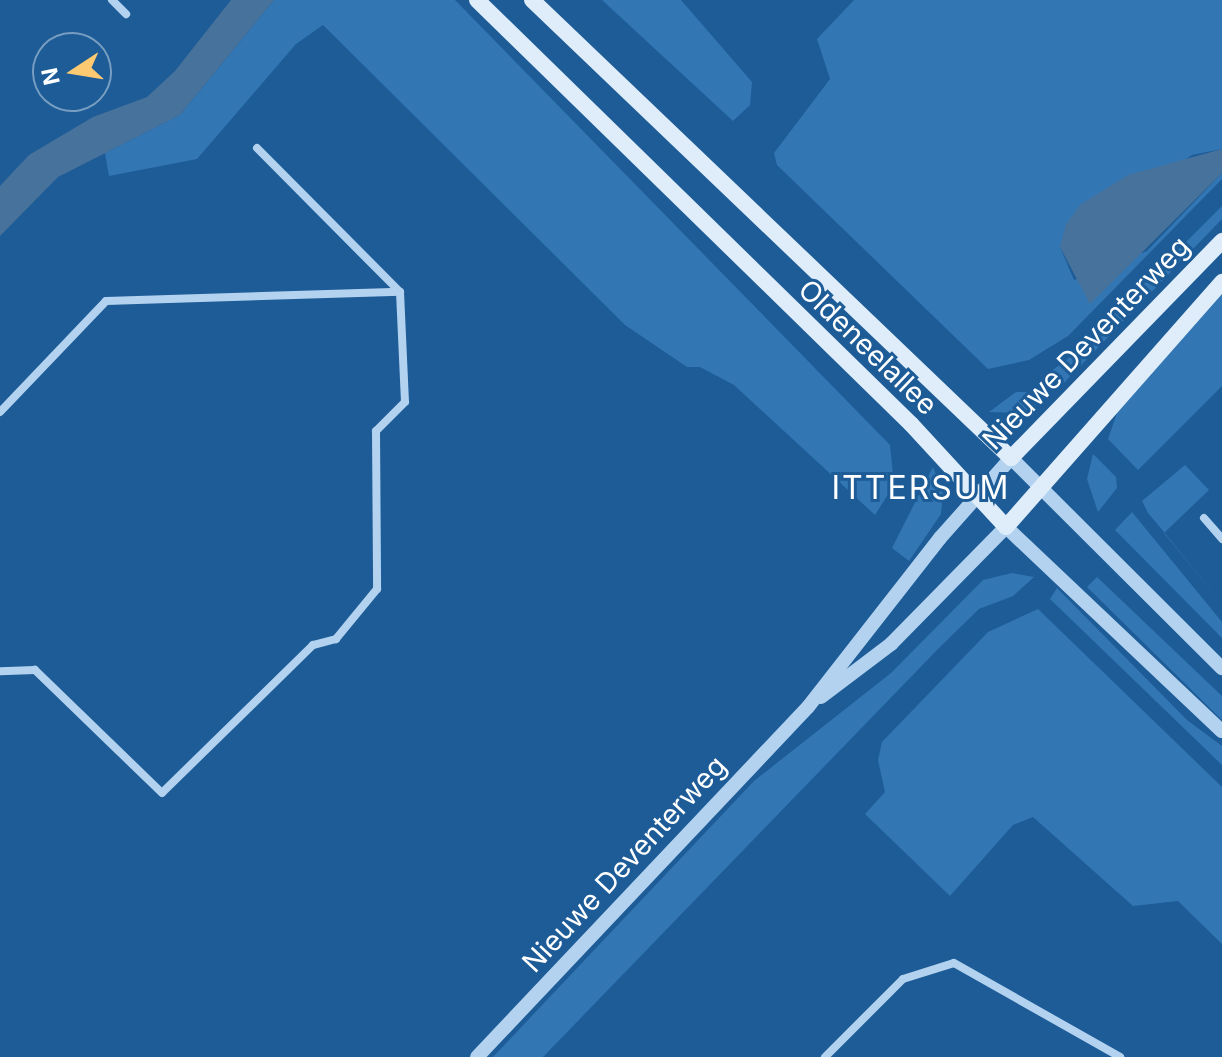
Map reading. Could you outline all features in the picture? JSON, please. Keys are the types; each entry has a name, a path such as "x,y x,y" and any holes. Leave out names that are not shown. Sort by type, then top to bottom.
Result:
{"main road":[{"name":"Oldeneelallee","path":"477,0 911,424 1006,527"},
{"name":"Oldeneelallee","path":"532,0 1011,458"},
{"name":"Nieuwe Deventerweg","path":"1011,458 1222,241"},
{"name":"Nieuwe Deventerweg","path":"1006,527 1222,282"}],"street":[{"path":"112,0 126,14"},
{"path":"0,671 35,670 162,793 313,645 336,639 377,589 376,431 405,402 400,292 257,148"},
{"path":"0,412 106,301 400,292"},
{"name":"Nieuwe Deventerweg","path":"477,1057 808,707 975,495 1011,458"},
{"name":"Oldeneelallee","path":"1011,458 1222,668"},
{"path":"1204,518 1222,539"},
{"name":"Nieuwe Deventerweg","path":"808,707 891,644 1006,527"},
{"name":"Oldeneelallee","path":"1006,527 1222,731"},
{"path":"825,1057 903,979 954,963 1120,1057"}],"shaded area":[{"path":"231,0 274,0 180,115 58,177 0,236 0,186 29,155 93,117 147,97 175,71"},
{"path":"274,0 455,0 890,445 894,485 875,515 734,385 700,367 687,367 625,325 323,25 296,44 197,159 109,176 105,153 180,115"},
{"path":"602,0 681,0 752,82 750,105 733,121"},
{"path":"854,0 1222,0 1222,149 1192,155 1060,247 1074,280 1147,251 1222,173 1222,179 1068,336 1029,360 988,369 777,165 774,153 830,79 817,39"},
{"path":"1222,149 1222,173 1090,304 1060,247 1066,224 1081,204 1128,175"},
{"path":"1222,206 1222,219 1059,388 1046,375 1073,355"},
{"path":"1222,291 1222,386 1138,470 1108,439 1118,410"},
{"path":"1016,392 1029,392 1041,403 1020,413 989,412"},
{"path":"1093,454 1116,477 1117,488 1098,512 1087,479"},
{"path":"1185,465 1209,490 1164,533 1142,501"},
{"path":"933,467 943,493 941,514 909,561 892,548"},
{"path":"1132,512 1222,622 1222,638 1115,530"},
{"path":"1012,573 1034,577 1013,596 979,609 938,649 543,1057 493,1057 754,781 891,673 983,580"},
{"path":"1097,577 1222,696 1222,720 1087,587"},
{"path":"1057,588 1187,720 1222,746 1222,765 1050,599"},
{"path":"1038,609 1222,787 1222,944 1178,901 1133,906 1033,817 1013,825 950,896 865,814 885,792 878,760 882,742 988,632"}],"district":[{"name":"ITTERSUM","path":"921,488"}]}
